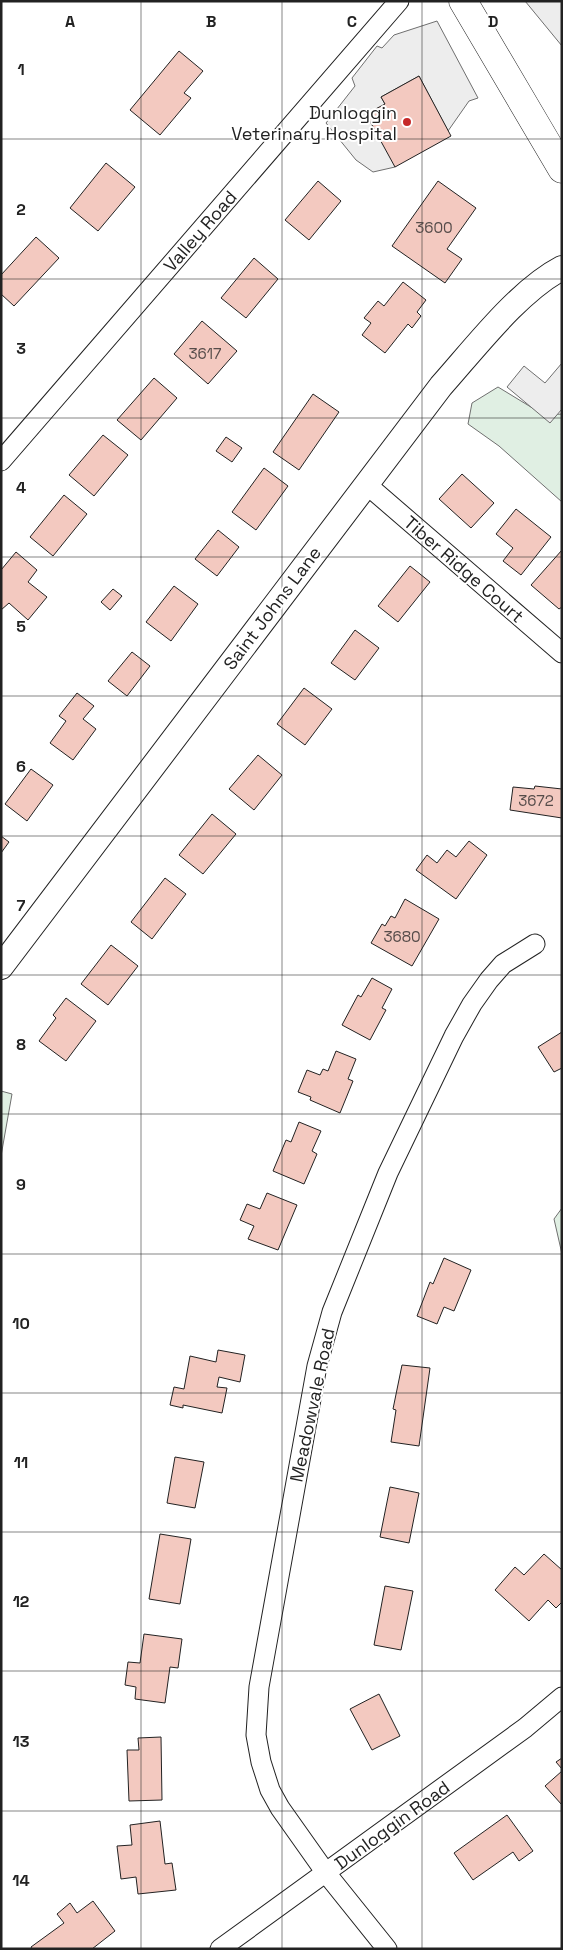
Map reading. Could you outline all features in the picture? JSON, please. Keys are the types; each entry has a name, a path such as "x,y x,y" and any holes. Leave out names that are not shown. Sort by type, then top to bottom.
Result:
{"main road":[{"path":"463,1 562,169"}],"street":[{"name":"Valley Road","path":"1,460 399,1"},
{"name":"Saint Johns Lane","path":"1,967 441,386 488,334 544,277 562,268"},
{"name":"Tiber Ridge Court","path":"366,484 562,653"},
{"name":"Meadowvale Road","path":"387,1949 326,1873 280,1808 270,1790 261,1762 256,1735 260,1687 317,1366 332,1312 388,1173 437,1067 472,1004 489,980 503,964 534,944"},
{"name":"Dunloggin Road","path":"220,1949 525,1728 562,1697"}],"green space":[{"path":"498,387 544,415 562,414 562,502 499,446 468,424 472,403"},
{"path":"1,1091 12,1094 1,1156"},
{"path":"562,1208 562,1254 554,1219"}],"shaded area":[{"path":"525,1 562,1 562,46"},
{"path":"437,21 478,98 469,101 448,131 419,76 381,97 385,104 395,167 373,172 356,160 326,123 355,86 352,78 377,46 382,48 394,35"},
{"path":"562,363 562,409 550,423 507,387 524,366 545,383"}],"building":[{"path":"179,51 203,71 184,93 191,98 160,135 130,110"},
{"name":"Dunloggin Veterinary Hospital","path":"419,76 451,136 395,167 366,114 385,104 381,97"},
{"path":"106,163 135,187 98,231 70,208"},
{"path":"318,181 341,201 309,240 285,220"},
{"path":"438,181 476,208 447,249 462,259 445,283 392,246"},
{"path":"36,237 59,258 14,306 1,294 1,275"},
{"path":"254,258 278,279 246,318 221,298"},
{"path":"403,282 426,300 417,312 421,316 412,328 408,324 385,353 362,335 371,323 364,318 378,301 384,306"},
{"path":"202,321 237,351 208,384 174,354"},
{"path":"154,378 177,398 141,440 117,420"},
{"path":"313,394 339,412 299,470 273,452"},
{"path":"103,435 128,455 94,496 69,475"},
{"path":"226,437 242,448 232,462 216,451"},
{"path":"264,468 288,486 256,530 232,512"},
{"path":"462,474 494,503 471,528 439,499"},
{"path":"64,495 87,514 53,556 30,537"},
{"path":"516,509 551,537 521,575 503,561 513,548 496,534"},
{"path":"218,530 239,547 217,576 195,559"},
{"path":"562,550 562,607 559,609 531,585"},
{"path":"16,552 37,570 28,582 47,597 28,620 9,603 1,610 1,570"},
{"path":"410,566 430,582 398,622 378,606"},
{"path":"174,586 198,604 171,641 146,622"},
{"path":"113,589 122,596 110,610 101,602"},
{"path":"355,630 379,648 355,680 331,663"},
{"path":"132,652 150,666 127,696 108,681"},
{"path":"304,688 332,709 305,745 277,724"},
{"path":"77,693 94,706 83,719 96,729 73,760 50,743 66,721 59,716"},
{"path":"258,755 282,775 254,810 229,789"},
{"path":"31,769 53,785 27,821 5,804"},
{"path":"535,786 562,789 562,818 510,810 513,787 534,789"},
{"path":"212,814 236,834 203,874 179,855"},
{"path":"1,836 9,842 1,853"},
{"path":"469,841 487,855 456,899 416,870 427,855 437,863 447,850 456,857"},
{"path":"165,878 186,894 152,939 131,922"},
{"path":"405,899 439,919 412,966 371,943 382,924 385,926 391,916 395,918"},
{"path":"111,945 138,966 108,1005 81,984"},
{"path":"372,978 392,989 382,1008 386,1010 370,1040 342,1025 358,995 361,997"},
{"path":"66,998 96,1021 66,1061 39,1041 56,1018 53,1015"},
{"path":"562,1032 562,1068 554,1072 538,1047"},
{"path":"336,1051 356,1059 348,1079 353,1081 340,1113 310,1100 311,1097 298,1092 307,1070 320,1075 323,1069 328,1071"},
{"path":"299,1122 321,1131 312,1151 317,1154 304,1184 273,1171 286,1140 291,1142"},
{"path":"267,1193 297,1205 278,1250 248,1239 254,1226 240,1220 247,1204 260,1209"},
{"path":"444,1258 471,1270 454,1311 444,1307 437,1324 417,1316 430,1282 433,1284"},
{"path":"218,1350 245,1355 240,1382 219,1377 217,1387 227,1388 222,1413 183,1405 183,1408 170,1405 174,1387 184,1389 190,1356 216,1362"},
{"path":"402,1365 430,1368 419,1446 391,1442 396,1410 393,1409"},
{"path":"175,1457 204,1462 195,1508 167,1503"},
{"path":"390,1487 419,1493 409,1543 380,1537"},
{"path":"160,1534 191,1539 180,1604 149,1599"},
{"path":"544,1554 562,1570 562,1602 556,1608 548,1600 529,1621 495,1590 515,1567 524,1575"},
{"path":"385,1586 413,1591 401,1650 374,1645"},
{"path":"144,1634 182,1639 178,1668 170,1667 165,1703 135,1699 136,1687 125,1685 128,1662 140,1663"},
{"path":"379,1694 400,1736 372,1750 350,1709"},
{"path":"161,1737 162,1800 129,1801 127,1750 139,1750 138,1738"},
{"path":"562,1758 562,1769 556,1762"},
{"path":"562,1771 562,1805 545,1786"},
{"path":"507,1815 533,1851 519,1861 513,1852 473,1880 454,1853"},
{"path":"160,1821 165,1864 172,1863 176,1890 138,1894 136,1877 121,1879 117,1846 132,1845 130,1825"},
{"path":"93,1901 115,1931 92,1949 32,1949 31,1947 64,1923 57,1914 70,1903 77,1913"}],"place":[{"name":"Dunloggin Veterinary Hospital","path":"407,122"}]}
